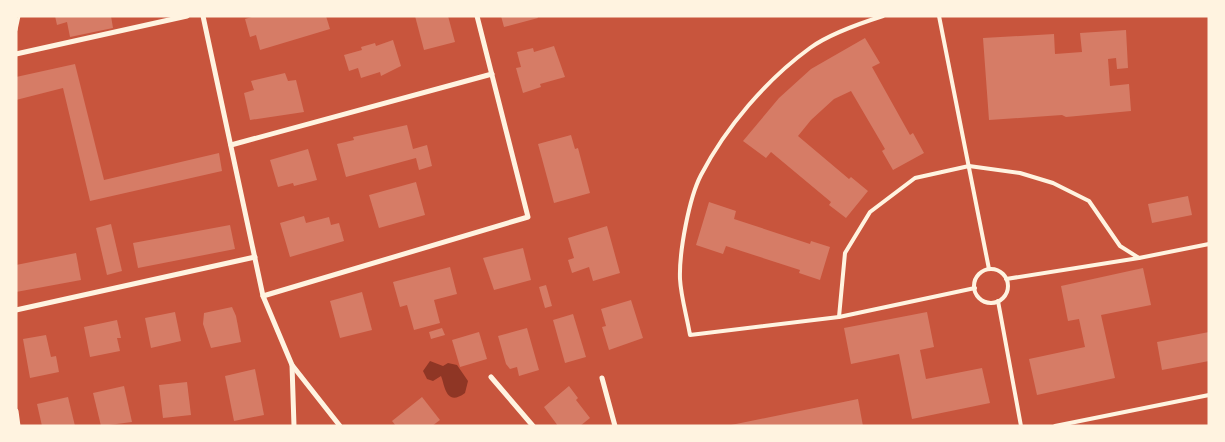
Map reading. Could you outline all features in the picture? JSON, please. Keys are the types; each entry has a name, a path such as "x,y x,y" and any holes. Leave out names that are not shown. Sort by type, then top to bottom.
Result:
{"street":[{"path":"16,54 187,16"},
{"path":"203,16 263,296 292,364 340,426"},
{"path":"263,296 528,218 477,16"},
{"path":"231,146 492,74"},
{"path":"16,310 255,257"},
{"path":"292,364 294,426"},
{"path":"491,377 533,426"},
{"path":"602,378 615,426"},
{"path":"16,412 18,426"}],"lane":[{"path":"883,16 862,23 811,47 764,89 730,130 700,176 686,223 680,279 690,335 839,317 975,288"},
{"path":"939,16 989,270"},
{"path":"839,317 845,253 870,212 915,178 969,166 1020,174 1053,183 1089,201 1120,246 1138,258"},
{"path":"1006,279 1138,258 1209,244"},
{"path":"989,270 1002,273 1006,279 1006,294 993,303 982,300 975,288 978,276 989,270"},
{"path":"998,301 1021,426"},
{"path":"1055,426 1209,395"}],"path":[{"path":"16,30 20,16"}],"shaded area":[{"path":"430,361 443,366 448,363 457,365 468,381 465,393 454,398 447,394 441,376 433,381 427,379 423,371"}],"building":[{"path":"55,16 111,16 113,28 70,37 67,22 57,25"},
{"path":"255,16 326,16 330,29 260,50 256,35 250,37 245,19"},
{"path":"415,16 448,16 455,42 424,50"},
{"path":"501,16 537,16 538,18 504,27"},
{"path":"1126,30 1128,68 1117,69 1116,58 1108,59 1110,86 1129,84 1131,111 1066,117 1062,115 989,120 983,38 1054,34 1055,54 1082,52 1080,33"},
{"path":"865,38 880,63 872,67 910,135 913,133 924,153 893,170 882,151 885,149 851,91 834,99 811,120 798,136 849,179 851,177 868,191 846,218 829,205 831,202 771,152 766,158 743,141 779,98 811,69"},
{"path":"393,40 401,66 381,76 380,72 361,78 358,68 349,71 344,55 362,50 361,47 375,43 376,46"},
{"path":"554,46 565,77 540,84 541,87 523,93 516,68 521,67 517,52 533,48 534,52"},
{"path":"75,64 104,180 219,153 222,171 90,201 63,88 16,100 16,77"},
{"path":"285,73 288,81 296,80 304,112 250,120 244,93 254,90 251,81"},
{"path":"407,125 413,149 427,145 432,166 419,170 416,158 346,177 337,144 354,140 353,137"},
{"path":"571,135 575,149 578,148 590,193 554,203 538,144"},
{"path":"308,149 317,180 294,186 293,183 278,187 270,160"},
{"path":"416,182 425,215 379,228 369,195"},
{"path":"1188,196 1192,215 1152,223 1148,204"},
{"path":"709,202 736,211 734,219 810,244 811,241 830,247 820,280 799,273 800,270 726,246 723,254 696,245"},
{"path":"304,216 306,223 329,217 331,225 339,223 344,241 290,257 280,223"},
{"path":"111,224 122,271 107,275 96,228"},
{"path":"230,225 235,249 138,268 133,243"},
{"path":"607,226 620,273 593,281 589,267 572,273 568,260 574,258 568,238"},
{"path":"523,248 531,280 494,290 483,258"},
{"path":"76,253 81,280 16,292 16,265"},
{"path":"450,267 457,294 434,300 440,323 414,330 407,305 400,307 393,282"},
{"path":"1143,268 1151,305 1101,315 1115,378 1037,395 1029,359 1085,347 1079,319 1068,321 1061,286"},
{"path":"546,285 552,306 545,308 539,287"},
{"path":"362,292 372,330 340,338 330,301"},
{"path":"631,300 643,338 609,350 602,327 606,326 601,309"},
{"path":"232,307 236,316 241,342 211,348 203,324 204,313"},
{"path":"175,312 181,341 151,348 145,318"},
{"path":"927,312 934,347 920,350 926,379 982,368 990,403 912,419 899,354 851,364 844,328"},
{"path":"573,314 586,357 565,363 553,320"},
{"path":"117,320 121,338 117,338 120,351 90,357 84,327"},
{"path":"442,328 445,335 431,339 429,332"},
{"path":"527,328 539,370 519,376 517,367 510,369 506,364 498,336"},
{"path":"479,332 487,359 460,367 452,340"},
{"path":"1209,332 1209,361 1162,370 1157,342"},
{"path":"46,335 51,357 56,356 59,372 30,378 23,339"},
{"path":"255,369 264,415 234,421 225,376"},
{"path":"187,382 191,415 163,418 159,385"},
{"path":"124,386 132,422 101,426 93,393"},
{"path":"569,386 578,398 576,400 590,418 580,426 558,426 544,407"},
{"path":"68,397 75,426 42,426 37,404"},
{"path":"422,397 440,420 432,426 396,426 392,421"},
{"path":"858,399 863,426 731,426 731,425"}]}
